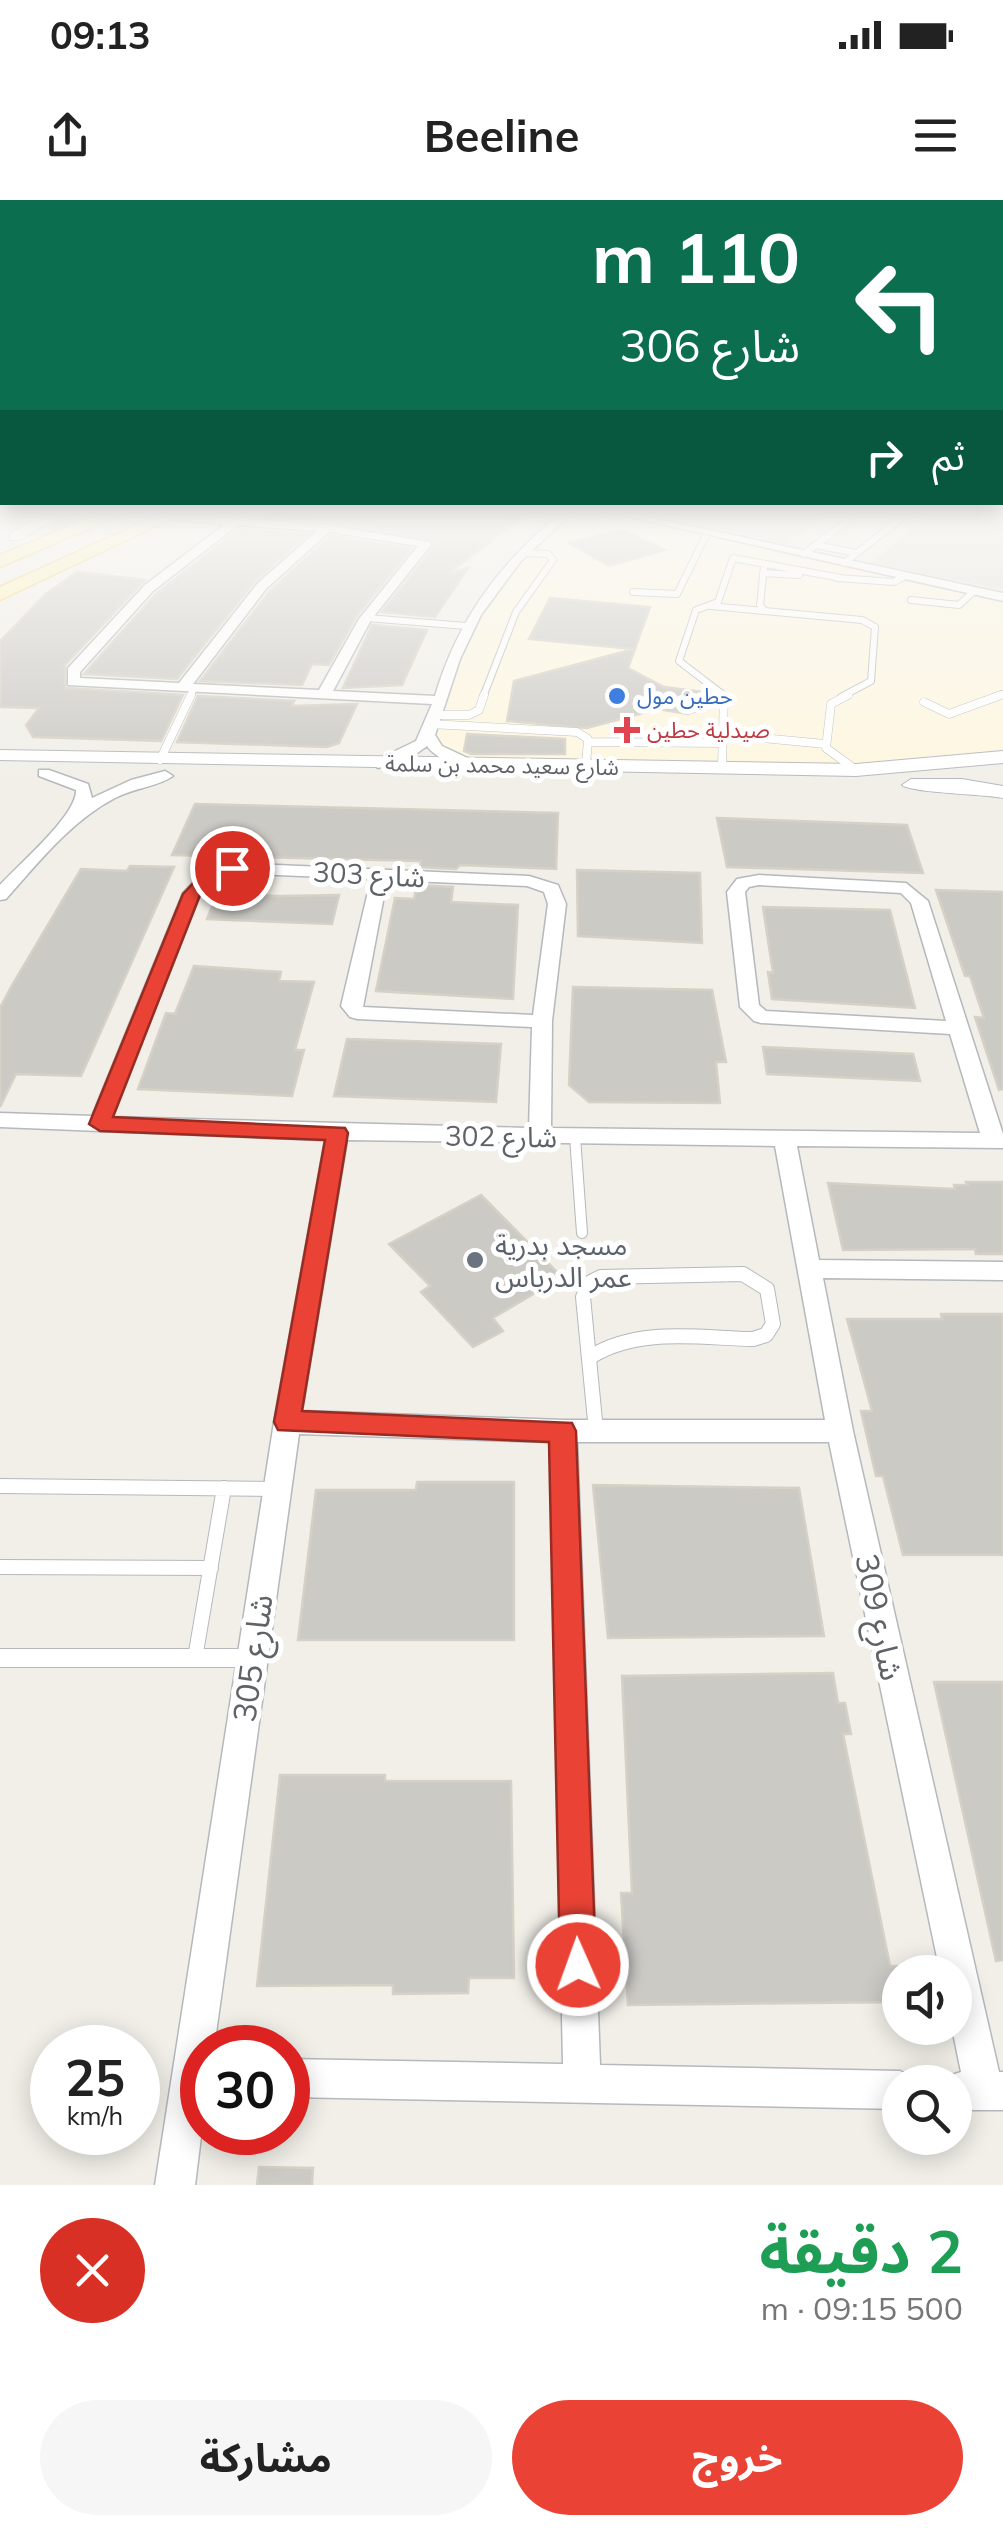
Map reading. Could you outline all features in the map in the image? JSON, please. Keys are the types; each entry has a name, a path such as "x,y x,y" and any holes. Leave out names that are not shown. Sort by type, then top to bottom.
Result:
{"street":[{"path":"136,603 73,671 73,682 324,694 432,718"},
{"path":"188,689 250,603"},
{"path":"324,694 379,603"},
{"path":"378,763 411,752 432,718 466,626 481,603"},
{"path":"432,718 442,754 469,764"},
{"name":"شارع سعيد محمد بن سلمة","path":"0,755 163,768 858,778 1003,757"},
{"name":"شارع سعيد محمد بن سلمة","path":"0,772 378,763 586,765 722,768 962,785 1003,792"},
{"path":"0,894 77,813 114,788 163,768"},
{"path":"44,773 83,787 85,796 77,813"},
{"name":"شارع 303","path":"100,1124 192,894 211,874 232,868 260,868 529,881 552,889 557,904 542,1021 540,1137"},
{"path":"380,875 351,1006 357,1014 542,1021"},
{"path":"956,1028 761,1017 750,1007 736,892 744,884 759,880 906,888 920,902 956,1028 998,1141"},
{"name":"شارع 302","path":"0,1120 337,1133 998,1141"},
{"name":"شارع 305","path":"204,2025 287,1422 337,1133"},
{"name":"شارع 309","path":"784,1140 840,1432 980,2091"},
{"path":"810,1269 1003,1271"},
{"path":"287,1422 562,1431 840,1432"},
{"path":"562,1431 582,2084"},
{"path":"310,2078 882,2090"},
{"name":"شارع 305","path":"175,2185 181,2155"}],"lane":[{"path":"432,718 469,715 480,710 500,639 519,603"},
{"path":"711,606 714,603"},
{"path":"762,603 764,610"},
{"path":"917,603 925,606 941,603"},
{"path":"722,768 726,696 680,661 696,610 711,606 862,620 875,627 871,681 832,700 826,744 831,756 858,778"},
{"path":"367,618 466,626"},
{"path":"163,768 188,689"},
{"path":"924,702 949,714 1003,694"},
{"path":"432,718 571,731 584,735 589,742 586,765"},
{"path":"589,742 721,738 826,744"},
{"path":"575,1137 582,1233"},
{"path":"592,1356 603,1346 626,1339 753,1339 766,1335 773,1324 767,1289 743,1274 601,1277 591,1282 583,1298 592,1356 596,1431"},
{"path":"0,1486 277,1489"},
{"path":"195,1658 224,1488"},
{"path":"0,1567 211,1568"},
{"path":"0,1658 252,1658"}],"shaded area":[{"path":"481,603 1003,603 1003,749 877,766 464,759 439,749 434,734"}],"building":[{"path":"38,603 124,603 65,665 65,688 183,695 161,741 33,737 26,725 39,708 0,707 0,641"},
{"path":"148,603 238,603 177,679 84,674"},
{"path":"261,603 368,603 329,665 312,664 302,685 200,681"},
{"path":"389,603 445,603 435,617 382,612"},
{"path":"548,603 650,607 628,668 664,687 703,692 716,705 688,714 658,709 587,728 507,721 514,681 634,649 529,639"},
{"path":"372,625 427,630 402,685 343,688"},
{"path":"198,696 294,701 291,706 357,704 339,743 327,747 177,742"},
{"path":"467,734 565,739 565,754 471,754 464,751"},
{"path":"195,804 558,813 556,869 460,865 456,869 420,867 421,861 172,855"},
{"path":"717,818 907,825 923,873 727,867"},
{"path":"130,866 174,867 81,1076 16,1074 0,1107 0,1008 11,987 81,869 127,871"},
{"path":"577,870 700,873 702,943 578,936"},
{"path":"417,885 453,887 451,902 518,905 513,999 376,991 395,898 414,899"},
{"path":"936,890 1003,892 1003,1089 999,1090 975,1017 984,1018 970,976 965,976"},
{"path":"217,894 339,895 332,924 207,919"},
{"path":"763,907 890,910 915,1008 772,999 768,972 773,973"},
{"path":"194,966 281,972 279,981 314,982 295,1050 304,1050 292,1096 138,1089 166,1013 175,1014"},
{"path":"573,987 712,990 726,1062 716,1062 720,1103 589,1102 569,1085"},
{"path":"347,1039 501,1044 496,1102 334,1096"},
{"path":"763,1047 913,1054 920,1081 767,1074"},
{"path":"966,1182 1003,1182 1003,1254 976,1254 975,1249 843,1250 828,1183 955,1189 954,1185 968,1185"},
{"name":"مسجد بدرية عمر الدرباس","path":"481,1195 562,1277 493,1318 503,1331 473,1347 421,1292 430,1286 389,1244"},
{"path":"941,1314 1003,1314 1003,1555 903,1555 883,1476 876,1476 861,1411 872,1411 847,1319 942,1319"},
{"path":"417,1482 514,1482 514,1640 298,1640 316,1490 416,1490"},
{"path":"593,1485 799,1488 824,1636 608,1638"},
{"path":"833,1673 838,1703 845,1703 851,1734 843,1734 888,1955 882,1955 882,2002 628,2005 621,1893 632,1893 622,1676"},
{"path":"934,1682 1003,1682 1003,1960 996,1961"},
{"path":"280,1775 385,1775 385,1781 511,1781 514,1978 469,1978 468,1993 393,1994 393,1985 257,1986"},
{"path":"259,2167 313,2168 312,2185 257,2185"}],"place":[{"name":"حطين مول","path":"617,696"},
{"name":"صيدلية حطين","path":"627,730"},
{"name":"مسجد بدرية عمر الدرباس","path":"475,1260"}],"route":[{"path":"232,868 211,874 192,894 100,1124 337,1133 287,1422 562,1431 578,1965"}]}
